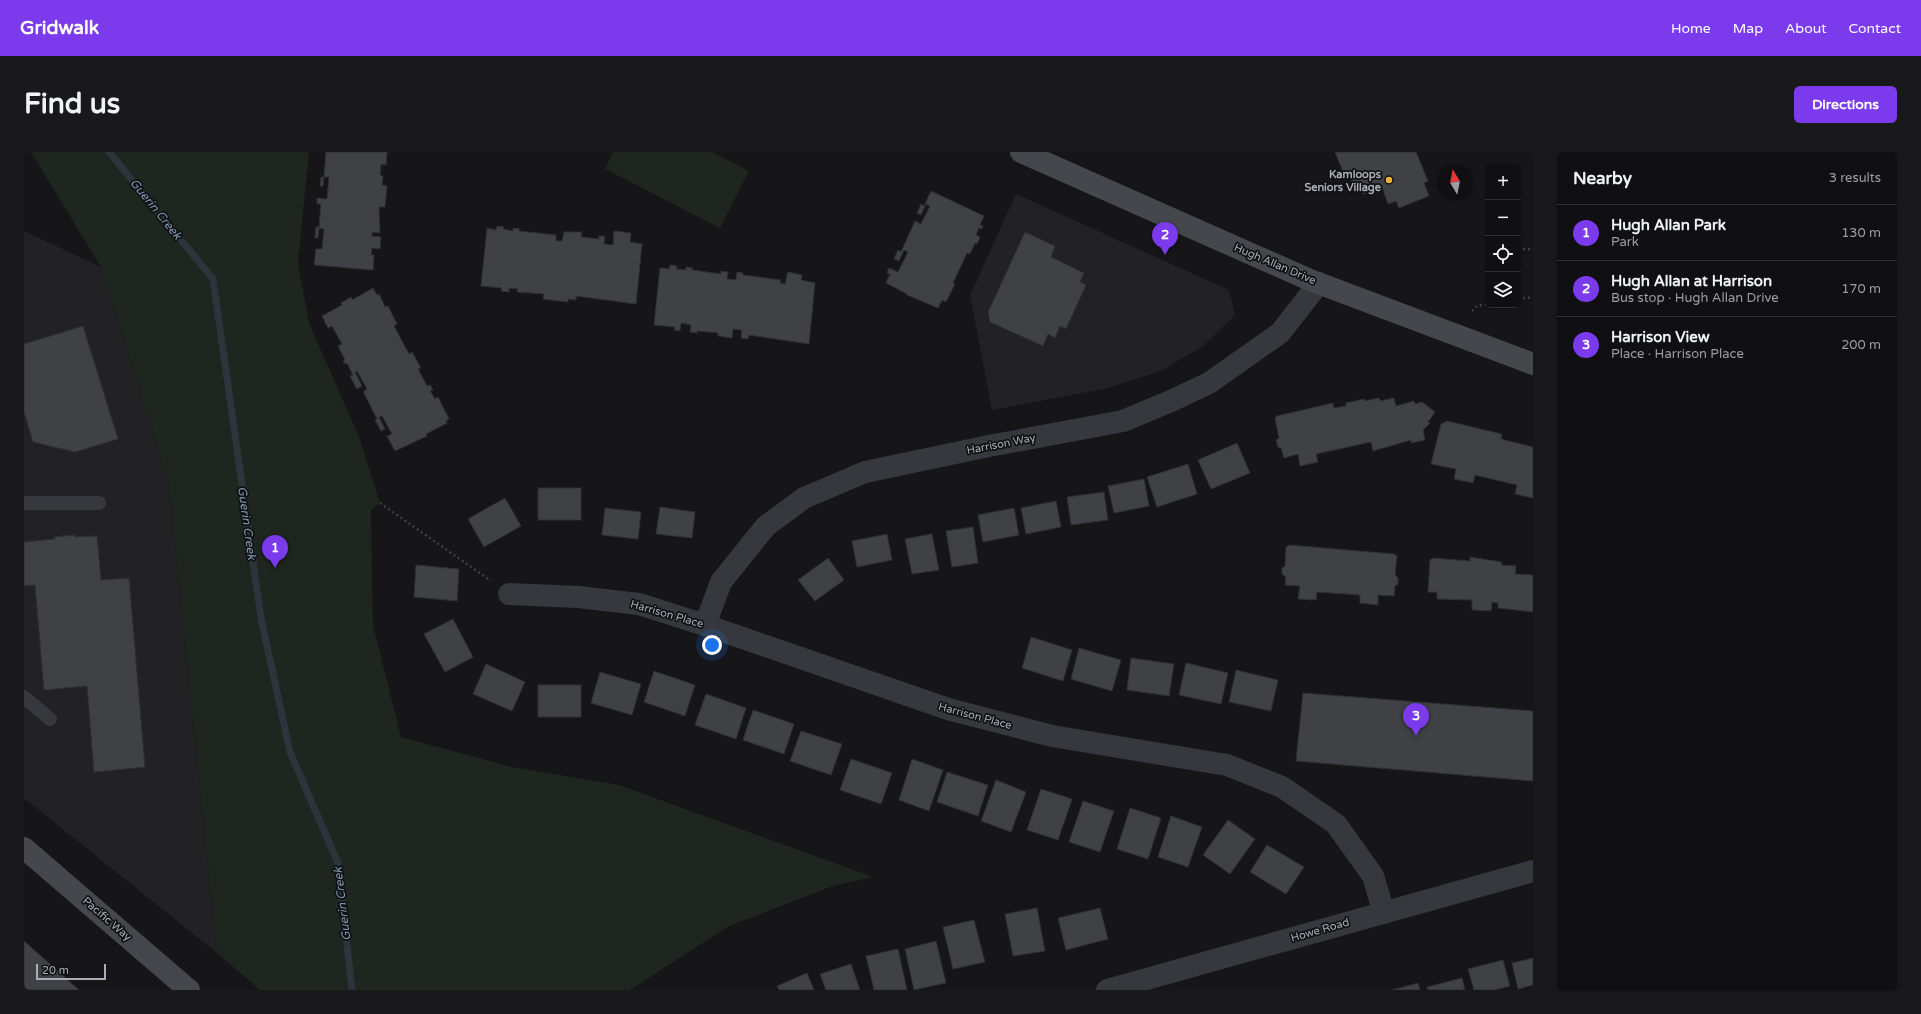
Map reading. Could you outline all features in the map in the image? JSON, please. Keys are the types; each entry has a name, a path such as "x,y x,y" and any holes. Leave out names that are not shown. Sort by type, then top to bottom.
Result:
{"main road":[{"name":"Hugh Allan Drive","path":"1021,152 1319,283 1533,364"},
{"name":"Pacific Way","path":"24,848 189,990"}],"street":[{"name":"Harrison Way","path":"705,624 721,582 766,526 804,498 864,472 989,446 1123,422 1209,383 1280,332 1319,283"},
{"name":"Harrison Place","path":"509,594 578,597 639,604 705,624 948,709 1052,736 1227,765 1282,786 1336,824 1373,876 1384,913"},
{"name":"Howe Road","path":"1107,990 1533,871"}],"lane":[{"path":"24,503 99,503"},
{"path":"24,697 50,719"}],"path":[{"path":"1521,250 1533,248"},
{"path":"1521,299 1533,297"},
{"path":"1472,311 1477,306 1485,305"},
{"path":"380,503 509,594"}],"shaded area":[{"path":"31,152 309,152 298,263 309,323 359,437 380,503 371,510 373,625 401,737 512,767 619,785 873,877 833,886 729,926 630,990 260,990 217,953 169,483 101,267"},
{"path":"613,152 712,152 749,171 720,228 605,169"},
{"path":"1016,194 1229,290 1235,315 1203,346 1161,371 1108,388 992,410 970,295"},
{"path":"24,231 101,267 169,483 217,953 24,798"}],"building":[{"path":"326,152 387,152 386,165 381,164 380,175 383,176 382,185 387,186 385,207 379,207 380,233 372,232 372,236 381,237 380,249 372,248 371,255 374,255 373,270 314,265 316,249 322,249 324,229 319,228 318,238 315,238 316,227 319,227 321,204 317,204 317,198 327,199 329,177 324,177"},
{"name":"Kamloops Seniors Village","path":"1335,152 1416,152 1428,181 1424,183 1429,196 1399,208 1396,201 1388,204 1382,187 1363,194 1360,186 1355,188 1350,177 1346,179"},
{"path":"321,177 324,177 323,186 320,186"},
{"path":"931,191 984,216 980,225 983,226 982,229 979,228 976,235 980,237 977,244 975,243 970,254 967,253 946,302 942,300 938,308 907,295 886,283 890,274 887,273 889,268 898,272 908,252 904,250 899,261 894,259 898,250 901,252 915,221 921,224 930,206 926,204 921,215 917,213 921,204 924,206"},
{"path":"497,226 513,231 513,228 520,229 519,231 556,235 556,241 562,241 564,232 582,232 581,237 599,239 599,236 605,236 604,244 613,245 614,231 631,233 630,242 642,244 636,304 576,296 576,300 568,299 568,302 543,299 544,294 517,292 518,289 509,288 509,292 501,291 502,288 481,286 487,228 496,230"},
{"path":"1025,232 1055,246 1051,257 1084,273 1080,282 1086,285 1066,329 1060,326 1055,338 1048,334 1043,346 990,322 988,312"},
{"path":"670,265 677,266 676,269 686,270 686,267 693,268 692,270 721,274 721,271 728,272 727,279 736,280 737,272 743,273 743,275 781,280 780,283 785,284 788,272 802,275 801,280 815,283 809,344 749,335 748,339 741,338 742,330 733,329 732,338 718,336 718,333 697,331 697,333 690,332 691,325 681,323 680,331 674,330 675,327 654,325 660,268 669,269"},
{"path":"373,288 377,295 379,294 385,307 388,306 397,324 394,326 409,354 412,352 421,368 418,369 427,386 430,385 433,390 430,391 435,399 438,397 449,419 446,421 447,423 426,434 427,436 395,451 387,436 392,434 382,416 379,417 385,429 381,431 375,420 377,419 364,393 367,389 357,371 355,372 362,386 357,389 350,376 353,375 347,363 345,364 343,361 345,360 338,346 342,344 332,326 328,328 322,316 342,305 341,303 351,297 352,300"},
{"path":"83,326 118,439 75,452 33,442 24,412 24,344"},
{"path":"1379,398 1380,401 1394,398 1396,406 1414,401 1415,404 1422,402 1435,412 1428,422 1430,423 1423,430 1425,440 1411,443 1411,440 1373,451 1371,442 1316,454 1318,462 1300,466 1298,454 1284,458 1281,448 1278,447 1276,440 1279,438 1275,418 1277,416 1333,403 1334,408 1346,406 1346,403 1364,399 1365,401"},
{"path":"1447,421 1502,434 1501,439 1533,447 1533,498 1515,494 1517,485 1475,475 1473,483 1454,479 1456,469 1431,464 1441,424"},
{"path":"1237,443 1250,473 1211,489 1198,460"},
{"path":"1188,464 1197,494 1157,507 1147,477"},
{"path":"1144,479 1149,506 1114,513 1108,486"},
{"path":"538,488 581,488 581,520 538,520"},
{"path":"1104,492 1108,520 1071,525 1067,497"},
{"path":"505,498 521,526 484,547 468,519"},
{"path":"1056,501 1061,527 1026,534 1021,508"},
{"path":"660,507 695,512 692,538 656,534"},
{"path":"605,508 641,512 638,539 602,535"},
{"path":"1014,508 1019,535 983,542 978,515"},
{"path":"973,527 978,563 952,567 946,531"},
{"path":"887,534 892,560 857,567 852,541"},
{"path":"932,534 939,570 912,574 905,539"},
{"path":"74,535 75,537 97,536 101,580 129,578 145,767 94,772 87,686 44,690 35,585 24,586 24,542 55,539 54,537"},
{"path":"1289,545 1394,554 1397,556 1395,575 1398,578 1398,584 1395,586 1394,596 1378,595 1378,605 1360,603 1360,595 1317,592 1316,600 1298,599 1300,586 1285,585 1286,577 1282,574 1282,568 1285,566 1286,547"},
{"path":"1470,557 1502,562 1501,565 1516,566 1515,574 1533,575 1533,612 1498,608 1498,603 1492,602 1491,611 1472,610 1472,600 1437,599 1437,592 1428,592 1430,560 1433,558 1470,561"},
{"path":"828,558 844,580 815,601 798,580"},
{"path":"416,565 459,569 457,601 414,597"},
{"path":"453,619 473,657 445,672 424,634"},
{"path":"1031,637 1072,650 1063,681 1022,668"},
{"path":"1079,648 1121,660 1112,691 1071,679"},
{"path":"1131,658 1174,664 1169,696 1127,690"},
{"path":"1186,663 1228,673 1221,704 1179,695"},
{"path":"486,664 525,682 512,711 473,694"},
{"path":"1236,670 1278,680 1271,711 1229,702"},
{"path":"654,671 695,685 685,716 644,702"},
{"path":"600,672 641,684 632,715 591,703"},
{"path":"538,685 581,685 581,717 538,717"},
{"path":"1303,693 1533,711 1533,781 1296,761"},
{"path":"706,694 746,708 736,739 695,725"},
{"path":"753,710 794,724 784,754 743,740"},
{"path":"801,731 842,744 831,775 790,761"},
{"path":"851,759 892,773 881,804 840,790"},
{"path":"912,759 943,770 929,811 899,800"},
{"path":"947,772 988,785 978,816 937,802"},
{"path":"996,780 1026,792 1011,832 981,821"},
{"path":"1041,789 1072,799 1058,840 1027,830"},
{"path":"1083,801 1114,811 1100,852 1069,842"},
{"path":"1130,808 1161,818 1148,859 1117,849"},
{"path":"1171,816 1202,827 1188,867 1158,857"},
{"path":"1228,820 1255,839 1230,874 1203,855"},
{"path":"1267,845 1304,867 1286,894 1250,872"},
{"path":"1037,908 1045,951 1013,956 1005,914"},
{"path":"1100,908 1108,939 1066,950 1058,918"},
{"path":"974,920 985,962 953,969 943,927"},
{"path":"24,941 42,957 79,990 24,990"},
{"path":"936,941 946,983 914,990 905,949"},
{"path":"898,949 907,990 874,990 866,956"},
{"path":"1533,958 1533,985 1518,989 1512,963"},
{"path":"1503,960 1510,986 1495,990 1474,990 1468,969"},
{"path":"851,964 860,990 826,990 820,974"},
{"path":"807,973 814,990 779,990 777,986"},
{"path":"1462,978 1465,990 1428,990 1427,987"},
{"path":"1418,983 1420,990 1392,990"}],"waterway":[{"name":"Guerin Creek","path":"109,152 213,279 261,618 290,752 338,863 352,990"}],"place":[{"name":"Kamloops Seniors Village","path":"1389,180"},
{"name":"Hugh Allan at Harrison","path":"1165,255"},
{"name":"Hugh Allan Park","path":"275,568"},
{"name":"Harrison View","path":"1416,736"}]}
